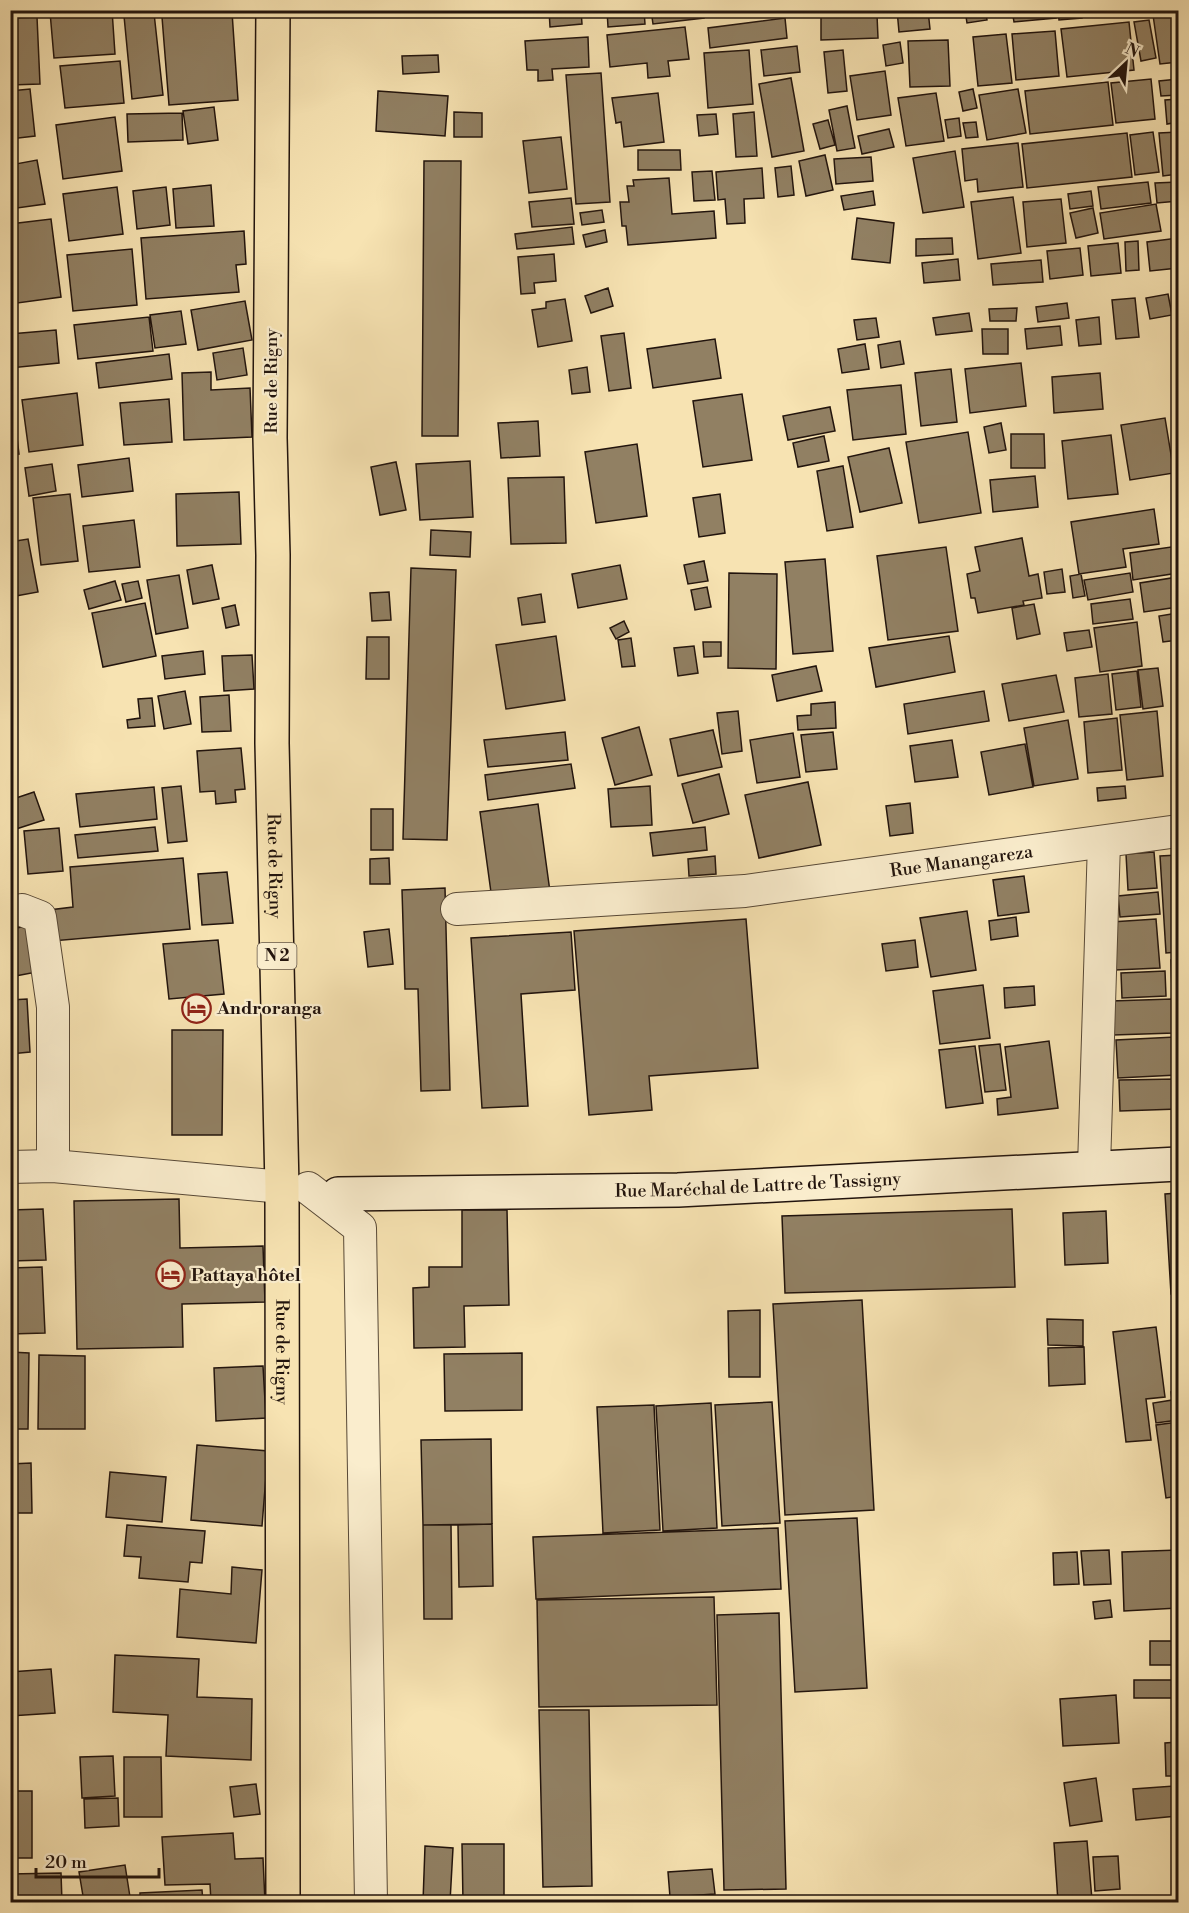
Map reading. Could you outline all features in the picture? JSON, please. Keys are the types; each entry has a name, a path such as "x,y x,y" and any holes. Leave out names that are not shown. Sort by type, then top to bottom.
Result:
{"main road":[{"name":"Rue de Rigny","path":"273,10 270,438 273,555 272,743 309,1190 283,1902"}],"street":[{"name":"Rue Manangareza","path":"457,909 745,891 1179,831"},
{"path":"1094,1167 1104,842"},
{"path":"22,910 40,917 53,1007 53,1166"},
{"name":"Rue Maréchal de Lattre de Tassigny","path":"309,1190 678,1190 1179,1164"},
{"path":"10,1167 53,1166 309,1190 360,1228 371,1902"}],"building":[{"path":"112,10 115,54 54,58 50,12"},
{"path":"549,10 581,10 582,24 550,27"},
{"path":"607,10 644,10 645,24 608,27"},
{"path":"651,10 703,10 704,18 653,24"},
{"path":"897,10 928,10 930,29 899,32"},
{"path":"965,10 985,10 987,20 967,23"},
{"path":"1012,10 1055,10 1056,18 1014,22"},
{"path":"1058,10 1082,10 1082,18 1059,20"},
{"path":"232,12 238,100 169,105 162,17"},
{"path":"1178,12 1178,62 1160,64 1153,15"},
{"path":"154,13 163,95 132,99 124,16"},
{"path":"877,15 878,38 821,40 821,17"},
{"path":"37,17 40,84 10,85 10,18"},
{"path":"785,18 787,38 710,48 708,28"},
{"path":"1149,20 1156,58 1141,61 1134,22"},
{"path":"1129,22 1134,70 1067,77 1061,29"},
{"path":"685,27 689,59 668,61 670,76 648,78 647,63 610,67 607,35"},
{"path":"1055,31 1059,76 1016,80 1012,34"},
{"path":"1006,34 1012,83 978,86 973,37"},
{"path":"588,37 589,67 552,69 553,80 538,81 538,70 527,70 525,41"},
{"path":"948,40 950,86 910,87 908,41"},
{"path":"900,42 903,63 886,66 883,45"},
{"path":"797,46 800,72 764,76 761,50"},
{"path":"749,50 753,104 708,108 704,53"},
{"path":"843,50 847,91 828,93 824,52"},
{"path":"438,55 439,72 403,74 402,56"},
{"path":"120,61 124,103 65,108 60,66"},
{"path":"885,71 891,115 857,120 850,76"},
{"path":"601,73 610,202 576,204 566,75"},
{"path":"791,78 804,151 772,157 759,84"},
{"path":"1151,79 1155,119 1116,123 1111,83"},
{"path":"1178,79 1178,95 1161,96 1159,81"},
{"path":"1108,82 1113,125 1030,134 1025,91"},
{"path":"30,89 35,136 10,139 10,91"},
{"path":"973,89 977,108 963,111 959,92"},
{"path":"1018,89 1026,133 987,140 979,95"},
{"path":"378,91 448,96 445,136 376,131"},
{"path":"658,93 664,142 624,147 621,122 616,123 612,98"},
{"path":"936,93 944,141 906,146 898,98"},
{"path":"1178,99 1178,122 1167,124 1165,100"},
{"path":"847,106 855,148 837,151 829,110"},
{"path":"214,107 218,140 188,144 183,111"},
{"path":"454,112 482,113 482,137 454,137"},
{"path":"754,112 757,156 736,157 733,114"},
{"path":"182,113 183,140 128,142 127,114"},
{"path":"716,114 718,134 699,136 697,115"},
{"path":"115,117 122,171 63,179 56,125"},
{"path":"959,118 961,136 948,138 945,120"},
{"path":"828,120 835,145 820,149 813,124"},
{"path":"976,122 978,137 966,138 963,123"},
{"path":"889,129 894,147 862,154 858,136"},
{"path":"1153,132 1159,172 1135,175 1130,135"},
{"path":"1178,132 1178,174 1163,176 1159,133"},
{"path":"1127,133 1132,177 1027,188 1022,144"},
{"path":"561,137 567,189 529,193 523,141"},
{"path":"1018,143 1023,187 978,192 977,179 965,181 962,149"},
{"path":"638,150 680,150 681,170 638,170"},
{"path":"955,151 964,207 923,213 913,158"},
{"path":"825,155 833,190 806,196 799,161"},
{"path":"871,157 873,181 836,184 834,159"},
{"path":"37,160 45,204 10,209 10,165"},
{"path":"424,161 461,161 458,436 422,436"},
{"path":"791,166 794,195 778,197 775,168"},
{"path":"762,168 764,198 744,199 745,223 727,224 725,199 718,200 716,172"},
{"path":"712,171 715,200 694,201 692,172"},
{"path":"669,178 672,214 714,211 716,238 628,245 626,226 622,226 620,202 629,202 627,186 634,186 633,180"},
{"path":"1148,182 1151,203 1101,209 1098,187"},
{"path":"1178,182 1178,201 1157,203 1155,183"},
{"path":"211,185 214,226 176,228 173,189"},
{"path":"117,187 123,234 69,241 63,194"},
{"path":"166,187 170,225 137,229 133,191"},
{"path":"873,191 875,205 844,210 841,196"},
{"path":"1091,191 1093,206 1070,209 1068,194"},
{"path":"1013,197 1021,253 978,259 971,202"},
{"path":"571,198 574,224 532,227 529,202"},
{"path":"1061,199 1066,243 1027,247 1023,202"},
{"path":"1156,204 1161,231 1104,239 1100,213"},
{"path":"1093,208 1098,233 1076,238 1070,213"},
{"path":"602,210 604,222 582,225 580,213"},
{"path":"857,218 894,223 890,263 852,259"},
{"path":"51,219 61,297 10,304 10,224"},
{"path":"572,227 574,244 517,249 515,234"},
{"path":"605,230 607,242 586,247 583,235"},
{"path":"244,231 246,264 236,265 239,292 146,299 141,238"},
{"path":"952,238 953,254 916,256 916,239"},
{"path":"1178,238 1178,268 1150,271 1147,242"},
{"path":"1138,241 1139,270 1126,271 1125,242"},
{"path":"1118,243 1121,273 1091,276 1088,246"},
{"path":"1080,248 1083,275 1050,279 1047,251"},
{"path":"132,249 137,305 73,311 67,255"},
{"path":"554,254 556,281 534,283 535,293 521,294 518,257"},
{"path":"958,259 960,280 924,283 922,263"},
{"path":"1041,260 1043,282 993,285 991,264"},
{"path":"608,288 613,306 591,313 585,296"},
{"path":"1168,294 1172,315 1150,319 1146,298"},
{"path":"1135,298 1139,337 1116,339 1112,300"},
{"path":"565,299 572,341 538,347 532,310 546,308 546,302"},
{"path":"245,301 252,340 198,350 191,310"},
{"path":"1067,303 1069,318 1038,322 1036,307"},
{"path":"1017,308 1016,321 990,321 989,309"},
{"path":"181,311 186,344 155,348 150,315"},
{"path":"969,313 972,331 936,335 933,318"},
{"path":"1178,313 1178,334 1177,334 1174,314"},
{"path":"149,317 153,351 78,359 74,325"},
{"path":"1099,317 1101,344 1079,346 1076,320"},
{"path":"876,318 879,337 857,340 854,320"},
{"path":"1060,326 1062,345 1027,349 1025,329"},
{"path":"982,329 1008,329 1008,354 983,354"},
{"path":"56,330 59,363 10,368 10,334"},
{"path":"624,333 631,388 609,391 601,336"},
{"path":"715,339 721,378 653,388 647,349"},
{"path":"900,341 904,364 881,368 878,345"},
{"path":"865,344 869,369 842,373 838,349"},
{"path":"243,348 247,375 217,380 213,353"},
{"path":"169,354 172,379 99,388 96,363"},
{"path":"1021,363 1026,406 970,413 965,369"},
{"path":"587,367 590,392 572,394 569,370"},
{"path":"951,369 957,422 921,426 915,373"},
{"path":"211,372 211,390 250,388 252,437 184,440 182,373"},
{"path":"1100,373 1103,409 1054,413 1052,377"},
{"path":"901,385 906,434 853,440 847,390"},
{"path":"77,393 83,445 29,452 22,400"},
{"path":"742,394 752,460 703,467 693,401"},
{"path":"169,399 172,442 124,445 120,403"},
{"path":"830,407 835,431 788,440 783,416"},
{"path":"1165,418 1174,473 1130,480 1121,425"},
{"path":"15,421 19,454 10,455 10,422"},
{"path":"538,421 540,456 501,458 498,423"},
{"path":"1001,423 1006,450 989,453 984,427"},
{"path":"968,432 981,513 919,523 906,442"},
{"path":"1011,434 1044,434 1045,468 1011,468"},
{"path":"1111,435 1118,494 1068,499 1062,441"},
{"path":"824,436 829,461 798,467 793,443"},
{"path":"637,444 647,516 596,523 585,452"},
{"path":"889,448 902,503 860,512 848,457"},
{"path":"129,458 133,491 82,497 78,465"},
{"path":"470,461 473,517 420,520 416,464"},
{"path":"396,462 406,510 380,515 371,467"},
{"path":"52,464 56,491 29,496 25,468"},
{"path":"843,466 853,527 827,531 817,471"},
{"path":"1035,476 1038,507 993,512 990,480"},
{"path":"564,477 566,543 511,544 508,478"},
{"path":"239,492 241,544 177,546 176,494"},
{"path":"70,494 78,561 41,565 33,498"},
{"path":"720,494 725,533 699,537 693,498"},
{"path":"1154,509 1159,544 1123,549 1126,567 1079,574 1071,522"},
{"path":"134,520 140,567 89,572 83,526"},
{"path":"431,530 471,532 470,557 430,555"},
{"path":"1022,538 1029,576 1038,574 1042,598 1023,601 1024,605 978,613 975,598 971,598 967,574 980,571 975,547"},
{"path":"28,539 38,592 10,597 10,542"},
{"path":"1178,546 1178,573 1133,580 1130,553"},
{"path":"946,547 958,631 888,640 877,556"},
{"path":"825,559 833,651 793,654 785,562"},
{"path":"704,561 708,581 688,584 684,565"},
{"path":"212,565 219,599 193,604 187,570"},
{"path":"620,565 627,599 578,608 572,574"},
{"path":"411,568 456,570 447,840 403,839"},
{"path":"1062,569 1065,592 1047,594 1044,572"},
{"path":"729,573 777,574 776,669 728,668"},
{"path":"1130,573 1133,592 1088,600 1084,580"},
{"path":"1081,574 1085,596 1073,598 1070,576"},
{"path":"179,575 188,628 156,634 147,580"},
{"path":"1178,577 1178,607 1144,612 1140,583"},
{"path":"115,581 121,600 89,609 84,590"},
{"path":"138,581 142,598 126,602 122,584"},
{"path":"707,587 711,607 695,610 691,590"},
{"path":"389,592 391,620 372,621 370,593"},
{"path":"541,594 545,622 522,625 518,598"},
{"path":"1130,599 1133,619 1093,624 1091,604"},
{"path":"145,603 156,656 103,667 92,613"},
{"path":"1034,604 1040,634 1017,639 1012,608"},
{"path":"235,605 239,625 226,628 222,608"},
{"path":"1178,613 1178,640 1163,642 1159,616"},
{"path":"624,621 629,632 616,639 610,628"},
{"path":"1137,622 1142,666 1100,672 1094,628"},
{"path":"1089,630 1092,647 1067,651 1064,633"},
{"path":"556,636 565,700 506,709 496,645"},
{"path":"949,636 955,672 876,687 869,648"},
{"path":"367,637 389,637 389,679 366,679"},
{"path":"631,638 635,666 622,667 618,640"},
{"path":"703,642 721,642 721,656 704,657"},
{"path":"694,646 698,673 678,676 674,648"},
{"path":"203,651 205,674 165,679 162,656"},
{"path":"252,655 254,689 224,691 222,656"},
{"path":"816,666 822,691 777,701 772,675"},
{"path":"1158,668 1163,706 1143,709 1138,670"},
{"path":"1137,671 1141,707 1116,710 1112,674"},
{"path":"1108,674 1112,714 1079,717 1075,678"},
{"path":"1056,675 1064,712 1009,721 1002,684"},
{"path":"185,691 191,724 164,729 158,696"},
{"path":"984,691 989,721 908,734 904,704"},
{"path":"229,695 231,731 202,732 200,697"},
{"path":"152,698 155,726 128,728 127,720 140,718 138,699"},
{"path":"835,702 836,728 798,730 797,716 811,715 811,704"},
{"path":"738,711 742,751 722,754 717,713"},
{"path":"1157,711 1163,776 1127,780 1120,715"},
{"path":"1117,718 1122,770 1088,773 1084,722"},
{"path":"1068,720 1078,779 1034,786 1024,728"},
{"path":"639,727 652,775 615,785 602,738"},
{"path":"713,730 722,767 678,776 670,739"},
{"path":"565,732 568,760 488,767 484,740"},
{"path":"833,732 837,769 806,772 801,735"},
{"path":"793,733 800,777 757,783 750,740"},
{"path":"952,740 958,777 915,782 910,746"},
{"path":"1025,744 1033,787 989,795 981,752"},
{"path":"241,748 245,789 235,790 236,802 216,804 215,791 200,792 197,751"},
{"path":"571,764 575,788 488,800 485,775"},
{"path":"719,774 729,814 693,823 682,784"},
{"path":"808,782 821,845 759,858 745,795"},
{"path":"181,786 187,841 168,843 162,788"},
{"path":"650,786 652,825 611,827 608,789"},
{"path":"1125,786 1126,798 1098,801 1097,788"},
{"path":"154,787 157,819 80,827 76,794"},
{"path":"34,792 44,820 13,830 10,822 10,800"},
{"path":"910,803 913,833 890,836 886,806"},
{"path":"538,804 551,899 493,907 480,812"},
{"path":"371,809 393,809 393,850 371,850"},
{"path":"155,827 158,851 78,858 75,835"},
{"path":"705,827 707,850 653,856 650,833"},
{"path":"59,828 63,871 28,874 24,831"},
{"path":"1154,852 1157,888 1128,890 1126,854"},
{"path":"1178,855 1178,952 1166,953 1160,856"},
{"path":"715,856 716,874 689,876 688,859"},
{"path":"183,858 190,929 52,941 49,910 73,907 70,867"},
{"path":"389,858 390,884 370,884 370,859"},
{"path":"227,872 233,923 202,925 198,874"},
{"path":"1024,876 1029,912 998,916 993,880"},
{"path":"445,888 450,1090 421,1091 418,989 405,989 402,890"},
{"path":"1158,892 1160,914 1120,917 1118,896"},
{"path":"967,911 976,970 931,977 920,918"},
{"path":"1016,917 1018,936 991,940 989,921"},
{"path":"746,919 758,1068 649,1076 652,1110 589,1115 574,931"},
{"path":"1156,919 1160,968 1115,970 1111,922"},
{"path":"34,925 42,971 10,977 10,929"},
{"path":"389,929 393,964 368,967 364,932"},
{"path":"571,932 575,990 521,994 528,1106 482,1108 471,938"},
{"path":"218,940 224,994 169,999 163,944"},
{"path":"915,940 918,967 886,971 882,944"},
{"path":"1171,960 1178,960 1178,990 1172,991"},
{"path":"1165,971 1166,996 1122,998 1121,973"},
{"path":"983,985 990,1038 940,1044 933,991"},
{"path":"1034,986 1035,1005 1005,1008 1004,988"},
{"path":"27,999 30,1052 10,1054 10,1000"},
{"path":"1172,999 1174,1033 1113,1035 1111,1001"},
{"path":"172,1030 223,1030 222,1135 172,1135"},
{"path":"1175,1037 1177,1075 1118,1078 1116,1040"},
{"path":"1049,1041 1058,1108 998,1115 997,1099 1011,1097 1005,1047"},
{"path":"1000,1044 1006,1090 985,1092 979,1046"},
{"path":"975,1046 983,1103 946,1108 939,1050"},
{"path":"1177,1079 1178,1109 1120,1111 1119,1080"},
{"path":"1178,1193 1178,1294 1171,1294 1165,1194"},
{"name":"Pattaya hôtel","path":"179,1199 180,1248 263,1246 265,1302 182,1304 183,1347 77,1349 74,1201"},
{"path":"43,1209 46,1260 10,1261 10,1210"},
{"path":"1012,1209 1015,1287 785,1293 782,1216"},
{"path":"462,1210 507,1210 509,1305 464,1306 465,1347 414,1348 413,1288 429,1287 429,1267 462,1267"},
{"path":"1106,1211 1108,1263 1065,1265 1063,1213"},
{"path":"42,1267 45,1333 10,1334 10,1268"},
{"path":"862,1300 874,1510 785,1515 773,1304"},
{"path":"760,1310 760,1377 729,1377 728,1311"},
{"path":"1047,1319 1083,1320 1083,1346 1048,1345"},
{"path":"1156,1327 1165,1397 1146,1399 1151,1440 1126,1442 1113,1332"},
{"path":"1084,1347 1085,1384 1049,1386 1048,1348"},
{"path":"10,1352 29,1353 28,1429 10,1429"},
{"path":"522,1353 522,1410 445,1411 444,1354"},
{"path":"39,1355 85,1356 85,1429 38,1429"},
{"path":"263,1366 266,1418 216,1421 214,1368"},
{"path":"1178,1391 1178,1420 1156,1423 1153,1403 1172,1400 1171,1392"},
{"path":"772,1402 780,1523 722,1526 715,1405"},
{"path":"711,1403 717,1528 663,1531 656,1406"},
{"path":"654,1405 660,1530 603,1533 597,1407"},
{"path":"1178,1422 1178,1496 1166,1498 1156,1425"},
{"path":"491,1439 492,1524 423,1525 421,1440"},
{"path":"197,1445 268,1451 262,1526 191,1520"},
{"path":"31,1463 32,1513 10,1513 10,1464"},
{"path":"110,1472 166,1477 162,1522 106,1517"},
{"path":"857,1518 867,1688 795,1692 785,1521"},
{"path":"492,1524 493,1586 459,1587 458,1525"},
{"path":"127,1525 205,1531 202,1563 190,1562 188,1582 139,1578 141,1557 124,1556"},
{"path":"423,1525 451,1525 452,1619 424,1619"},
{"path":"778,1528 781,1589 536,1599 533,1537"},
{"path":"1109,1550 1111,1584 1084,1585 1081,1551"},
{"path":"1178,1550 1178,1608 1124,1611 1122,1552"},
{"path":"1077,1552 1079,1584 1054,1585 1053,1553"},
{"path":"232,1567 262,1570 256,1643 177,1637 180,1589 231,1594"},
{"path":"714,1597 717,1705 539,1707 537,1600"},
{"path":"1110,1600 1112,1617 1095,1619 1093,1602"},
{"path":"779,1613 786,1889 724,1890 717,1615"},
{"path":"1150,1641 1178,1641 1178,1665 1150,1665"},
{"path":"115,1655 199,1659 197,1697 252,1699 251,1760 166,1756 168,1715 113,1712"},
{"path":"51,1669 55,1713 10,1716 10,1672"},
{"path":"1134,1680 1177,1680 1177,1698 1134,1698"},
{"path":"1116,1695 1119,1743 1063,1746 1060,1699"},
{"path":"539,1710 589,1710 592,1886 543,1887"},
{"path":"1178,1742 1178,1776 1166,1776 1165,1743"},
{"path":"113,1756 115,1796 82,1798 80,1757"},
{"path":"124,1757 161,1757 162,1817 124,1817"},
{"path":"1096,1778 1102,1821 1070,1826 1064,1783"},
{"path":"256,1784 260,1814 234,1817 230,1787"},
{"path":"1174,1786 1177,1816 1136,1820 1133,1789"},
{"path":"10,1791 32,1791 32,1858 10,1858"},
{"path":"118,1798 119,1826 85,1828 84,1799"},
{"path":"233,1833 235,1859 263,1858 265,1902 211,1902 210,1884 165,1885 162,1837"},
{"path":"1087,1841 1092,1900 1058,1902 1054,1843"},
{"path":"462,1844 504,1844 504,1902 463,1902"},
{"path":"425,1846 453,1848 450,1902 423,1902"},
{"path":"1118,1856 1120,1889 1095,1891 1093,1857"},
{"path":"125,1865 130,1897 84,1902 79,1872"},
{"path":"712,1869 715,1894 670,1897 668,1872"},
{"path":"61,1873 62,1902 10,1902 10,1874"},
{"path":"202,1890 203,1902 140,1902 140,1893"},
{"path":"581,1898 582,1902 522,1902 522,1901"}],"place":[{"name":"Androranga","path":"196,1008"},
{"name":"Pattaya hôtel","path":"170,1275"}]}
